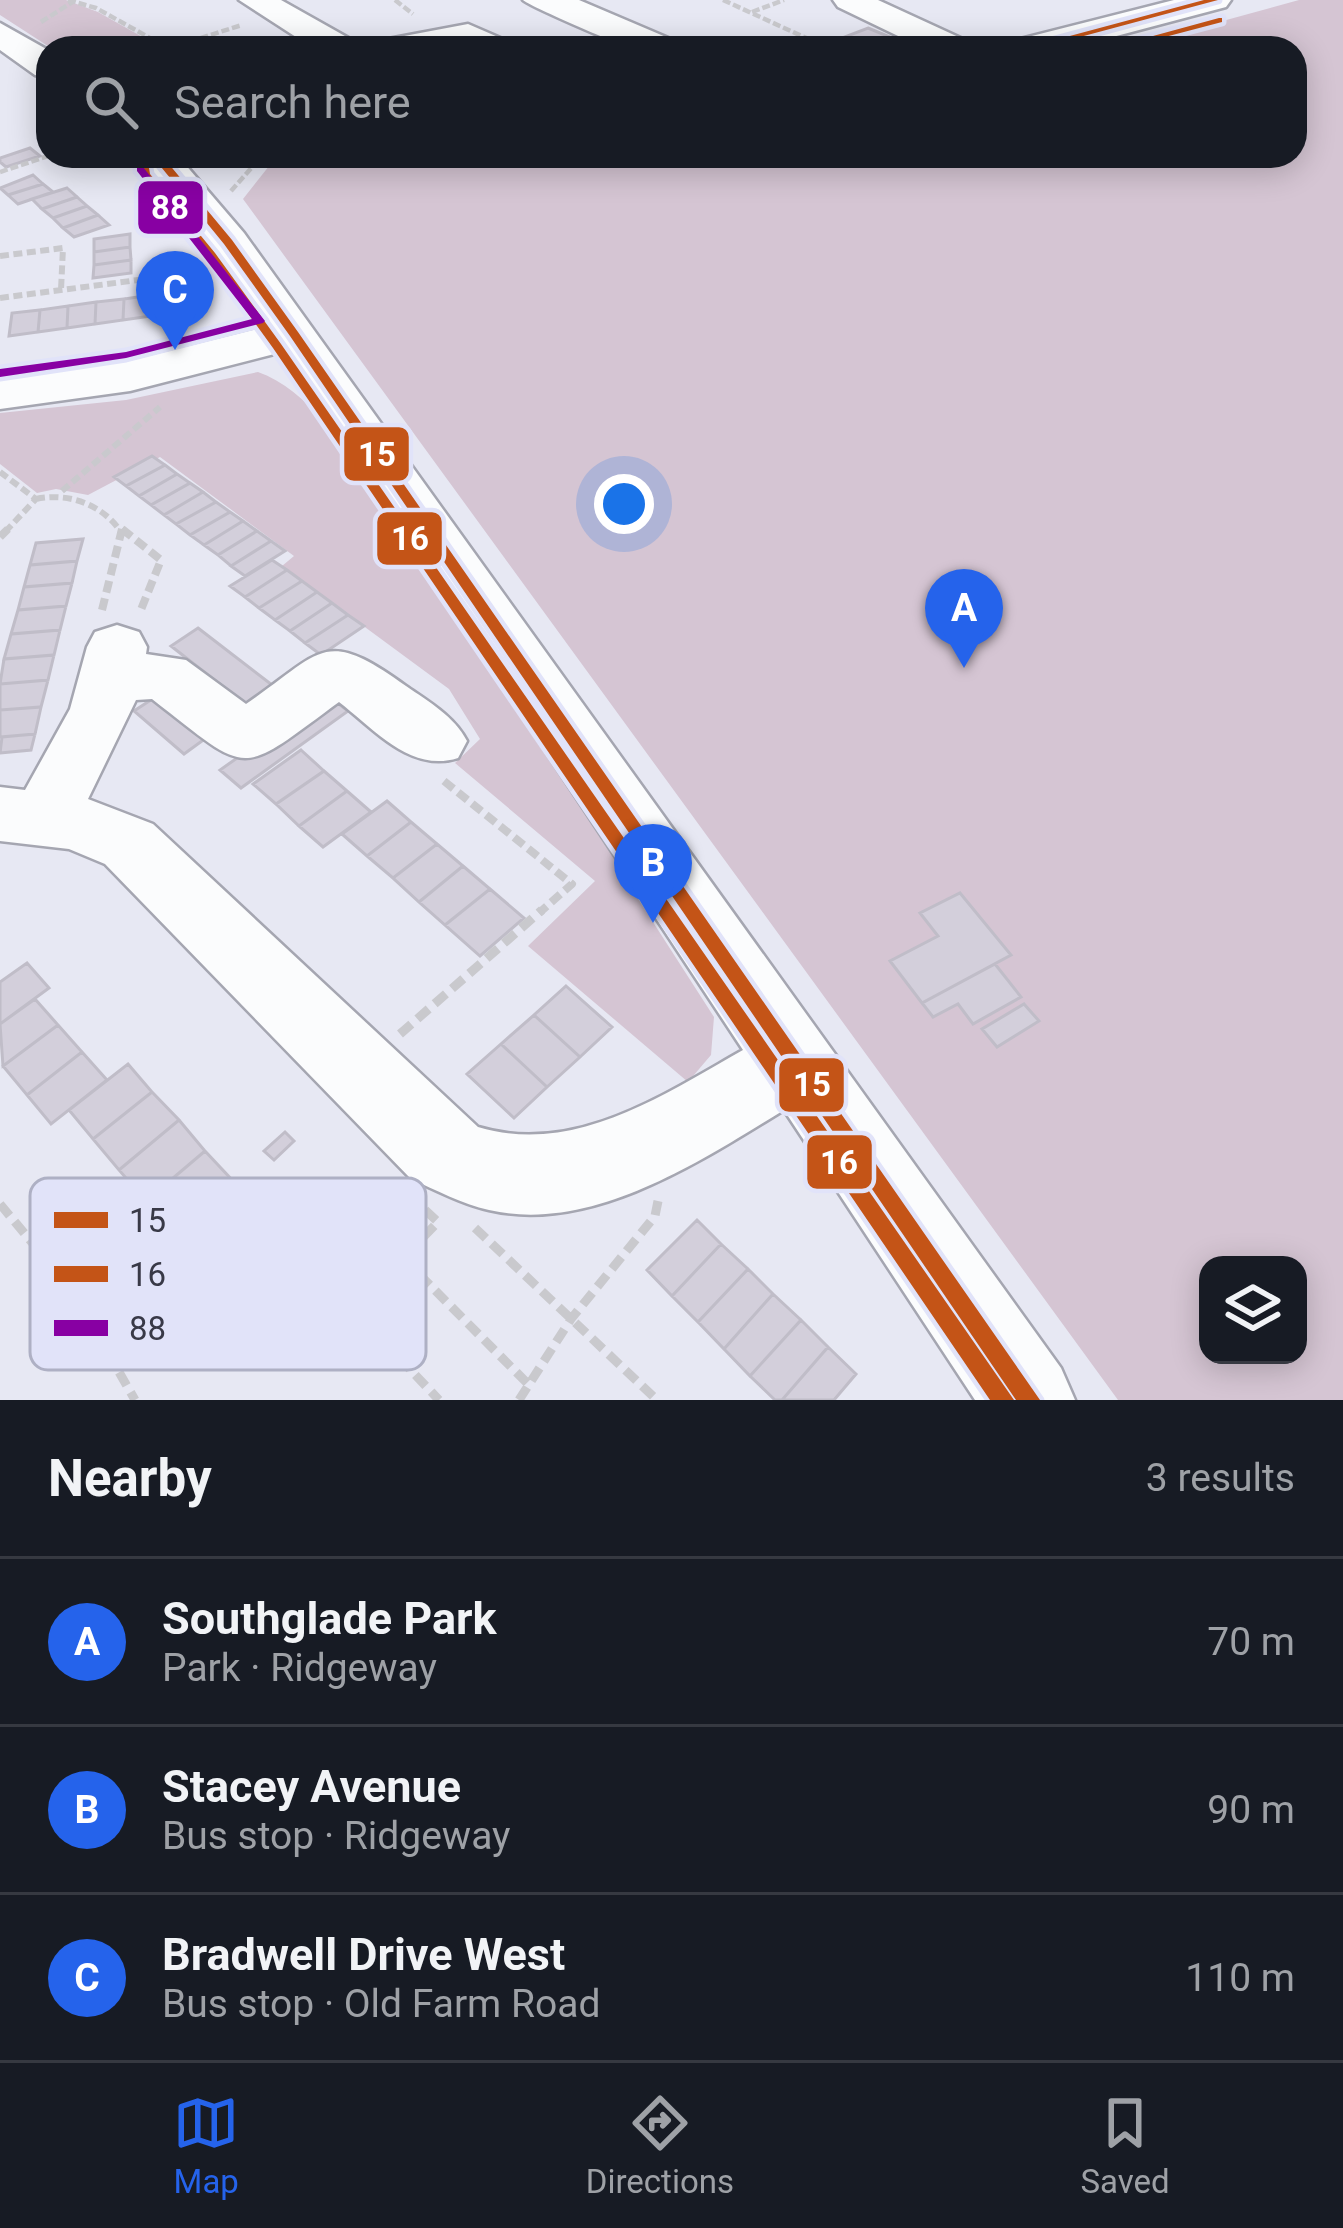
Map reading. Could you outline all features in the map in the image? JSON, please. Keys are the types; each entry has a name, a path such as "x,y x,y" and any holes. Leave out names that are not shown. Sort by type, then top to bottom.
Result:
{"street":[{"path":"482,36 489,19 540,0 634,36"},
{"path":"850,0 929,36"},
{"path":"886,14 944,0"},
{"path":"1075,36 1214,0"},
{"path":"267,7 318,36"},
{"path":"0,34 36,60"},
{"path":"173,168 294,334 1029,1400"},
{"path":"0,394 90,383 294,334"},
{"path":"435,741 340,670 245,737 130,667 23,815 76,822 129,844 358,1070 435,1169 552,1175 612,1159 798,1060"}],"path":[{"path":"723,0 802,36"},
{"path":"750,12 784,0"},
{"path":"37,25 71,1 96,8 146,36"},
{"path":"197,36 267,7"},
{"path":"0,172 36,160"},
{"path":"222,201 251,168"},
{"path":"0,256 63,248 61,290"},
{"path":"0,298 184,274"},
{"path":"0,537 36,499 61,492 165,402 173,366"},
{"path":"0,472 36,499"},
{"path":"61,492 82,497 161,560 130,667 96,636 122,529"},
{"path":"358,1070 572,884 428,769 435,741"},
{"path":"519,1400 572,1319 655,1216 666,1162 654,1138"},
{"path":"426,1179 435,1169 572,1319 657,1400"},
{"path":"0,1204 30,1240"},
{"path":"426,1211 438,1222 426,1234"},
{"path":"426,1281 530,1385"},
{"path":"118,1370 135,1400"},
{"path":"410,1370 439,1400"}],"shaded area":[{"path":"0,0 66,0 141,36 36,38 0,15"},
{"path":"1299,0 1343,0 1343,1400 1118,1400 243,199 268,168 1307,168 1307,36 1168,36"},
{"path":"258,372 293,392 336,437 477,626 641,868 624,877 714,1017 711,1055 688,1082 528,946 595,881 455,763 480,739 449,689 282,566 294,556 160,457 88,495 56,489 37,493 0,464 0,413 126,400"}],"building":[{"path":"868,28 888,36 847,36"},
{"path":"30,148 36,153 36,157 6,167 0,158"},
{"path":"33,175 43,184 8,195 0,188"},
{"path":"43,184 53,192 18,204 8,195"},
{"path":"67,188 77,197 42,209 32,199"},
{"path":"77,197 87,206 53,218 42,209"},
{"path":"87,206 98,215 63,228 53,218"},
{"path":"98,215 109,225 74,237 63,228"},
{"path":"130,234 130,247 94,252 94,239"},
{"path":"130,247 131,260 94,265 94,252"},
{"path":"131,260 131,273 93,278 94,265"},
{"path":"151,295 151,316 123,320 124,299"},
{"path":"124,299 123,320 95,324 96,302"},
{"path":"96,302 95,324 67,328 68,306"},
{"path":"68,306 67,328 38,332 40,310"},
{"path":"40,310 38,332 9,336 12,313"},
{"path":"152,456 165,465 126,486 114,477"},
{"path":"165,465 177,474 139,496 126,486"},
{"path":"177,474 190,483 151,505 139,496"},
{"path":"190,483 203,492 164,515 151,505"},
{"path":"203,492 216,502 176,524 164,515"},
{"path":"216,502 230,512 190,535 176,524"},
{"path":"230,512 243,521 204,545 190,535"},
{"path":"243,521 257,531 218,555 204,545"},
{"path":"257,531 271,541 231,566 218,555"},
{"path":"83,539 77,561 30,565 36,543"},
{"path":"271,541 285,551 245,576 231,566"},
{"path":"272,560 287,570 245,597 230,586"},
{"path":"77,561 72,583 24,587 30,565"},
{"path":"287,570 302,581 259,608 245,597"},
{"path":"302,581 317,592 275,620 259,608"},
{"path":"72,583 66,606 18,610 24,587"},
{"path":"317,592 332,603 290,631 275,620"},
{"path":"332,603 348,615 305,643 290,631"},
{"path":"66,606 60,630 11,634 18,610"},
{"path":"348,615 364,626 321,655 305,643"},
{"path":"198,628 276,688 249,707 171,646"},
{"path":"60,630 54,655 4,659 11,634"},
{"path":"54,655 48,680 0,684 4,659"},
{"path":"48,680 41,707 0,710 0,684"},
{"path":"163,692 213,733 184,754 134,711"},
{"path":"327,695 348,711 241,788 220,770"},
{"path":"41,707 35,734 0,737 0,710"},
{"path":"35,734 31,750 0,753 2,737"},
{"path":"301,750 324,771 276,804 253,784"},
{"path":"324,771 347,791 299,826 276,804"},
{"path":"347,791 371,812 323,847 299,826"},
{"path":"387,801 411,822 367,856 342,834"},
{"path":"411,822 437,844 393,878 367,856"},
{"path":"437,844 463,866 419,902 393,878"},
{"path":"463,866 490,889 445,925 419,902"},
{"path":"490,889 524,918 480,956 445,925"},
{"path":"960,893 1011,955 922,1003 890,961 938,936 920,913"},
{"path":"27,963 49,988 0,1024 0,982"},
{"path":"995,964 1021,997 973,1024 958,1004 933,1017 922,1003"},
{"path":"566,986 612,1027 580,1057 534,1015"},
{"path":"35,999 58,1025 3,1066 0,1024"},
{"path":"1024,1004 1039,1021 997,1047 982,1029"},
{"path":"534,1015 580,1057 547,1087 501,1044"},
{"path":"58,1025 82,1052 27,1095 3,1066"},
{"path":"501,1044 547,1087 514,1118 467,1074"},
{"path":"82,1052 107,1080 51,1124 27,1095"},
{"path":"128,1064 152,1092 93,1139 69,1110"},
{"path":"152,1092 179,1120 119,1170 93,1139"},
{"path":"179,1120 205,1151 173,1178 126,1178 119,1170"},
{"path":"285,1132 294,1141 274,1160 264,1151"},
{"path":"205,1151 230,1178 173,1178"},
{"path":"697,1220 721,1244 672,1296 647,1270"},
{"path":"721,1244 748,1269 698,1322 672,1296"},
{"path":"748,1269 773,1294 724,1349 698,1322"},
{"path":"773,1294 801,1320 750,1376 724,1349"},
{"path":"801,1320 828,1347 782,1400 775,1400 750,1376"},
{"path":"828,1347 856,1374 834,1400 782,1400"}],"transit line":[{"name":"15","path":"1075,36 1214,0"},
{"name":"16","path":"1158,36 1219,20"},
{"name":"16","path":"144,168 277,346 1003,1400"},
{"name":"15","path":"167,168 294,334 1029,1400"},
{"name":"88","path":"0,373 126,355 259,321 140,169"}],"place":[{"name":"Bradwell Drive West","path":"175,350"},
{"name":"Southglade Park","path":"964,668"},
{"name":"Stacey Avenue","path":"653,923"}]}
